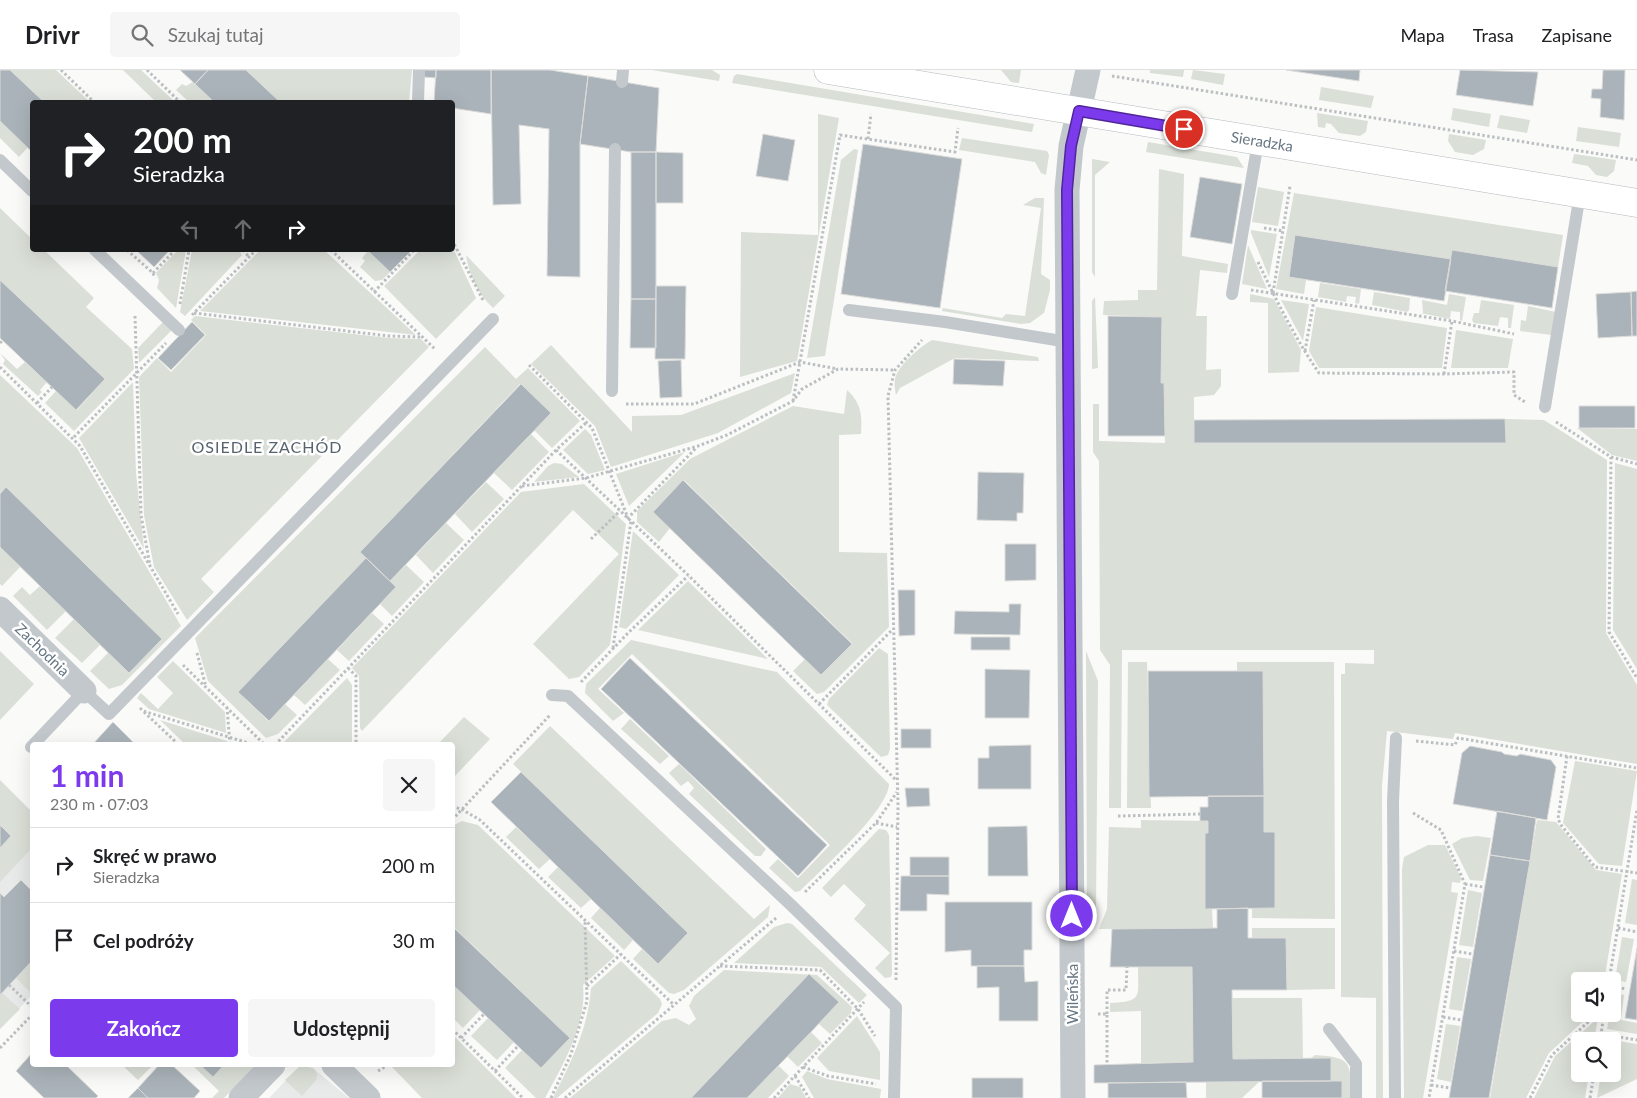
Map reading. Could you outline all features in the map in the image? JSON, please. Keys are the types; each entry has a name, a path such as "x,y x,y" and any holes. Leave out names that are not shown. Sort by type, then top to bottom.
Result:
{"street":[{"name":"Sieradzka","path":"829,70 1637,203"},
{"name":"Wileńska","path":"1072,1098 1067,190 1071,146 1079,111 1098,73"},
{"name":"Zachodnia","path":"0,609 84,691"},
{"path":"241,1098 271,1067"},
{"path":"336,1067 368,1098"}],"lane":[{"path":"418,100 419,70"},
{"path":"1232,291 1258,142"},
{"path":"612,390 615,148"},
{"path":"0,160 30,189"},
{"path":"1547,413 1580,194"},
{"path":"97,252 177,328"},
{"path":"850,310 946,322 1068,342"},
{"path":"36,742 84,691 109,714 493,319"},
{"path":"552,695 568,696 791,905 896,1007 894,1093"},
{"path":"1395,1098 1393,801 1396,738"},
{"path":"1329,1029 1356,1064 1356,1098"}],"path":[{"path":"61,70 92,100"},
{"path":"147,70 178,100"},
{"path":"1098,73 1637,160"},
{"path":"868,139 871,114"},
{"path":"793,400 840,136 955,152 958,128"},
{"path":"1273,294 1290,186"},
{"path":"1243,228 1273,294 1304,352 1319,373 1444,374 1514,372 1514,395 1528,404"},
{"path":"455,246 493,319"},
{"path":"153,273 173,252"},
{"path":"177,328 189,252"},
{"path":"245,252 249,257"},
{"path":"333,252 421,337 450,362"},
{"path":"374,292 412,252"},
{"path":"134,287 141,515 150,569"},
{"path":"1232,291 1314,300 1514,334"},
{"path":"1304,352 1314,300"},
{"path":"194,313 389,336 421,337"},
{"path":"1444,374 1452,322"},
{"path":"896,1007 898,827 888,396 895,370 925,338"},
{"path":"620,404 694,404 800,362 838,369 895,370"},
{"path":"529,365 592,428 628,518"},
{"path":"0,367 80,446 150,569 189,631 206,687"},
{"path":"521,486 586,478 698,446 727,435 793,400 802,389 838,369"},
{"path":"37,403 52,387"},
{"path":"1547,413 1611,457 1637,464"},
{"path":"278,742 521,486 587,422"},
{"path":"628,518 698,446"},
{"path":"556,450 628,518 896,781"},
{"path":"1611,457 1609,632 1637,678"},
{"path":"591,539 620,511"},
{"path":"613,649 631,521"},
{"path":"818,704 893,630"},
{"path":"169,651 262,742"},
{"path":"348,668 356,676 356,742"},
{"path":"127,696 176,742"},
{"path":"227,707 230,742"},
{"path":"143,711 246,742"},
{"path":"1396,738 1455,745 1458,738 1637,768"},
{"path":"1567,756 1558,819 1561,825 1596,867 1637,874"},
{"path":"565,1098 791,905 876,823 897,792"},
{"path":"1393,801 1441,830 1465,884 1429,1098"},
{"path":"455,807 480,820 674,1006"},
{"path":"1611,972 1637,813"},
{"path":"1118,816 1200,814"},
{"path":"876,823 898,827"},
{"path":"1465,884 1483,887"},
{"path":"551,1098 571,1054 587,1001 585,920"},
{"path":"1618,928 1637,932"},
{"path":"1454,951 1472,954"},
{"path":"587,986 621,954"},
{"path":"720,966 820,970 858,1009 895,1066"},
{"path":"1107,1014 1107,990 1126,990 1126,967"},
{"path":"9,985 30,1005"},
{"path":"1621,988 1626,989"},
{"path":"774,1098 877,989"},
{"path":"461,1038 484,1014"},
{"path":"0,1048 30,1017"},
{"path":"1443,1017 1461,1020"},
{"path":"1530,1098 1552,1055 1588,1022"},
{"path":"455,1033 523,1098"},
{"path":"1621,1037 1637,1040"},
{"path":"495,1071 518,1046"},
{"path":"803,1067 828,1076 894,1093"},
{"path":"795,1076 809,1098"},
{"path":"1590,1098 1593,1082"},
{"path":"1432,1085 1450,1088"}],"shaded area":[{"path":"10,70 56,70 88,100 42,100"},
{"path":"123,70 141,70 173,100 154,100"},
{"path":"246,70 412,70 409,100 278,100"},
{"path":"652,70 712,70 720,75 719,81"},
{"path":"1001,70 1021,70 1019,83 1011,82"},
{"path":"1150,70 1184,70 1183,77 1150,73"},
{"path":"1193,70 1225,74 1223,85 1191,79"},
{"path":"737,74 1034,124 1032,132 732,83 734,76"},
{"path":"193,82 212,100 187,100 176,90 182,84 186,86"},
{"path":"1321,87 1374,96 1371,108 1319,100"},
{"path":"1453,108 1491,114 1489,127 1451,120"},
{"path":"1317,113 1368,121 1366,132 1360,136 1339,133 1331,124 1326,123 1325,128 1318,127"},
{"path":"818,114 839,118 797,361 740,377 741,232 818,235"},
{"path":"1500,115 1530,120 1527,133 1497,128"},
{"path":"0,121 28,147 19,157 0,138"},
{"path":"1578,127 1621,133 1619,147 1576,141"},
{"path":"1449,134 1486,140 1484,149 1473,155 1455,152 1448,141"},
{"path":"962,138 1047,151 1049,155 1046,175 1041,173 1035,162 959,150"},
{"path":"1148,142 1237,157 1244,168 1146,152"},
{"path":"854,149 858,150 825,356 807,358 841,160"},
{"path":"1574,154 1616,160 1614,171 1607,177 1596,175 1588,166 1572,163"},
{"path":"1092,159 1110,162 1095,175 1095,277 1092,272"},
{"path":"1159,169 1184,174 1182,256 1228,264 1227,273 1200,270 1196,316 1207,316 1206,370 1221,369 1221,386 1214,395 1194,397 1194,443 1506,443 1505,419 1544,420 1607,460 1606,633 1637,685 1637,764 1455,733 1453,739 1387,731 1382,786 1383,1098 1376,1098 1376,998 1341,997 1341,674 1345,674 1345,663 1374,664 1374,650 1122,650 1121,808 1109,808 1110,665 1100,650 1099,461 1093,452 1093,404 1099,404 1099,441 1165,443 1164,384 1161,383 1162,317 1103,315 1104,301 1138,300 1138,290 1157,290"},
{"path":"1258,187 1284,192 1278,226 1252,222"},
{"path":"1294,193 1563,235 1558,267 1452,250 1451,259 1295,235 1289,277 1306,280 1304,294 1276,289"},
{"path":"1035,198 1044,198 1041,274 1050,280 1050,290 1044,313 1030,323 1021,324 942,311 943,308 1002,318 1006,314 1025,316 1041,208 1023,205"},
{"path":"0,208 30,237 30,252 46,252 94,298 86,307 132,349 134,369 74,431 45,403 56,391 77,410 105,379 0,280"},
{"path":"1251,230 1277,234 1269,277 1251,233"},
{"path":"1248,245 1267,289 1242,284"},
{"path":"176,252 186,252 176,308 157,288 159,280 156,273"},
{"path":"192,252 240,252 242,255 185,316 180,312"},
{"path":"258,252 326,252 416,335 200,311"},
{"path":"369,252 390,272 382,280 375,281 360,267 365,261 362,258"},
{"path":"418,252 455,252 476,298 436,339 384,286"},
{"path":"466,255 505,296 493,308 475,284 469,270"},
{"path":"1320,283 1361,289 1359,304 1355,303 1356,297 1347,296 1346,302 1318,297"},
{"path":"1374,292 1410,298 1409,310 1407,312 1372,305"},
{"path":"1250,294 1274,299 1301,350 1299,372 1268,373 1268,303 1250,302"},
{"path":"1449,294 1466,297 1462,321 1460,320 1460,312 1451,311 1450,319 1420,313 1423,313 1422,300 1447,305"},
{"path":"1095,297 1098,368 1092,369 1092,301"},
{"path":"1281,300 1309,304 1303,341"},
{"path":"1481,300 1514,305 1511,328 1508,328 1508,318 1500,317 1498,326 1474,323 1472,320 1474,313 1479,313"},
{"path":"1528,306 1556,312 1552,335 1520,331 1521,320 1526,321"},
{"path":"1316,307 1447,328 1442,368 1319,368 1309,351"},
{"path":"195,316 389,338 421,339 429,347 201,579 214,592 187,620 154,567 144,515 139,377 157,358 171,372 206,335 191,320"},
{"path":"164,321 173,329 139,363 138,348"},
{"path":"1456,330 1513,339 1508,368 1451,368"},
{"path":"932,340 1038,357 1039,361 955,358 900,388 896,395 895,379 900,368 916,352"},
{"path":"551,345 632,432 632,416 681,415 795,373 791,393 718,433 611,467 595,426 531,364"},
{"path":"485,347 516,379 528,368 580,421 552,448 534,430 551,413 520,384 360,552 366,558 238,692 268,721 285,704 297,715 278,734 266,738 208,681 195,638"},
{"path":"0,353 17,369 25,362 47,382 40,390 42,392 38,396 3,364 5,360"},
{"path":"0,375 77,448 181,626 122,685 109,689 90,671 108,653 6,488 0,494"},
{"path":"133,382 136,473 144,549 79,438"},
{"path":"847,390 856,400 860,410 861,434 839,435 839,552 887,553 889,627 824,692 817,694 793,671 805,659 821,675 852,643 684,480 653,512 670,528 659,542 637,522 637,511 690,459 793,406 844,414"},
{"path":"1577,428 1637,429 1637,461 1612,455"},
{"path":"585,429 591,435 605,470 588,474 563,450"},
{"path":"531,434 549,452 512,490 494,473"},
{"path":"685,452 629,506 616,474"},
{"path":"554,463 562,464 579,477 534,482 548,466"},
{"path":"1615,463 1637,469 1637,669 1613,630"},
{"path":"486,482 504,499 472,532 455,514"},
{"path":"584,484 626,524 610,645 579,677 569,679 533,644 619,554 573,510 362,731 360,728 359,676 352,668 521,492"},
{"path":"446,523 464,540 433,573 416,555"},
{"path":"633,531 679,575 626,629 619,627"},
{"path":"0,547 20,567 2,586 0,584"},
{"path":"406,565 424,582 392,616 380,604 396,587 390,581"},
{"path":"688,581 768,659 638,630"},
{"path":"40,586 66,611 47,630 13,596 22,587 30,595"},
{"path":"372,613 384,624 349,661 337,650"},
{"path":"74,619 100,645 82,663 55,638"},
{"path":"631,640 777,672 889,784 886,795 878,809 866,824 800,891 795,892 769,868 778,859 798,878 830,845 632,654 598,689 624,713 613,721 585,693 586,684"},
{"path":"879,648 888,654 890,749 888,755 881,757 827,705 829,699"},
{"path":"0,651 34,684 0,720"},
{"path":"1086,651 1098,681 1096,906 1087,924"},
{"path":"328,659 340,670 305,705 294,695"},
{"path":"173,661 225,712 226,733 149,709 137,698 141,693 158,709 173,693 157,677"},
{"path":"1128,662 1147,662 1151,808 1127,808"},
{"path":"1237,662 1334,662 1335,919 1252,918 1252,908 1275,908 1275,833 1264,832 1263,671 1237,671"},
{"path":"347,678 352,685 352,742 284,742"},
{"path":"464,717 490,739 455,776 455,742 440,742"},
{"path":"630,719 669,756 660,764 621,729"},
{"path":"160,720 227,742 183,742"},
{"path":"550,726 754,919 770,905 768,917 684,990 674,994 669,993 633,959 642,949 658,964 688,933 513,764"},
{"path":"1575,761 1637,771 1622,866 1599,864 1563,823"},
{"path":"679,764 766,849 761,856 755,856 689,794 694,788 688,781 681,786 669,773"},
{"path":"0,780 30,810 30,997 0,1029"},
{"path":"0,780 30,810 30,850 0,882 0,848 11,836 0,825"},
{"path":"1141,820 1208,821 1208,833 1205,833 1205,908 1212,909 1213,928 1099,929 1107,909 1109,827 1141,828"},
{"path":"1537,820 1556,822 1596,870 1622,874 1606,972 1571,972 1571,1022 1582,1022 1549,1053 1526,1098 1490,1098"},
{"path":"462,821 478,825 615,956 583,985 581,1015 572,1044 545,1098 536,1098 505,1068 522,1050 541,1068 570,1038 455,928 455,824"},
{"path":"516,827 550,859 539,869 506,837"},
{"path":"879,829 886,830 889,835 892,973 891,977 885,978 875,968 890,953 854,919 866,905 844,884 831,897 822,888"},
{"path":"1477,836 1491,838 1483,881 1470,880 1452,844 1462,838"},
{"path":"1428,845 1445,845 1461,878 1460,883 1452,882 1451,892 1458,893 1423,1098 1404,1098 1402,869 1404,857"},
{"path":"558,867 591,899 581,908 548,877"},
{"path":"1632,879 1637,880 1637,925 1625,923"},
{"path":"1468,890 1482,893 1473,947 1459,945"},
{"path":"600,908 633,940 624,950 591,918"},
{"path":"787,923 792,924 867,995 859,1003 821,967 734,963 774,927"},
{"path":"1252,928 1335,928 1335,989 1287,990 1286,938 1252,938"},
{"path":"1622,937 1634,939 1626,982 1621,981 1621,972 1616,972"},
{"path":"1457,957 1471,959 1462,1011 1449,1009"},
{"path":"621,961 660,999 662,1004 658,1013 557,1098 553,1098 572,1058 582,1031 591,988"},
{"path":"30,963 30,992 16,978"},
{"path":"1138,967 1192,967 1193,1062 1141,1063 1141,1011 1110,1012 1110,1003 1128,1001 1136,996 1138,991"},
{"path":"724,970 808,975 691,1098 570,1098 662,1021 676,1018 689,1025 696,1019 689,1006 694,996"},
{"path":"809,975 817,975 852,1007 851,1013 830,1034 818,1023"},
{"path":"455,987 480,1010 463,1028 455,1020"},
{"path":"2,993 20,1009 0,1029 0,995"},
{"path":"1621,994 1624,995 1621,1020"},
{"path":"1232,998 1302,998 1303,1058 1233,1059"},
{"path":"857,1016 880,1052 880,1080 829,1071 817,1058"},
{"path":"488,1018 514,1042 497,1060 471,1036"},
{"path":"1621,1020 1637,1023 1637,1034 1607,1029 1608,1022 1621,1022"},
{"path":"1593,1022 1597,1022 1596,1032 1582,1032"},
{"path":"1446,1024 1460,1026 1451,1082 1437,1079"},
{"path":"811,1032 822,1043 798,1067 787,1056"},
{"path":"455,1037 516,1098 422,1098 392,1067 455,1067"},
{"path":"1621,1041 1637,1044 1637,1079 1597,1098 1600,1082 1621,1082"},
{"path":"1571,1042 1571,1082 1588,1082 1585,1098 1534,1098 1555,1056"},
{"path":"1315,1055 1336,1058 1343,1060 1347,1064 1351,1077 1351,1098 1342,1098 1342,1081 1331,1081 1331,1058 1310,1059"},
{"path":"778,1065 789,1076 768,1098 747,1098"},
{"path":"124,1067 151,1067 138,1080"},
{"path":"194,1067 255,1067 224,1098 212,1098 219,1091"},
{"path":"299,1067 306,1067 313,1068 349,1098 269,1098"},
{"path":"299,1067 313,1068 317,1074 316,1080 302,1096 285,1080"},
{"path":"807,1071 827,1079 881,1089 880,1098 814,1098 802,1077"},
{"path":"1260,1081 1242,1098 1206,1098 1206,1082"},
{"path":"790,1084 800,1087 806,1098 778,1098"}],"building":[{"path":"0,70 10,70 42,100 30,100 30,150 0,121"},
{"path":"180,70 208,70 195,84"},
{"path":"208,70 246,70 278,100 212,100 195,84"},
{"path":"424,70 436,70 436,78 424,77"},
{"path":"436,70 491,70 491,114 455,108 455,100 434,100"},
{"path":"491,70 550,70 588,76 580,144 580,277 547,276 549,129 519,125 521,204 493,205"},
{"path":"1286,70 1360,70 1359,81"},
{"path":"1460,70 1538,72 1533,106 1456,95"},
{"path":"1603,70 1625,70 1624,120 1600,117 1601,99 1591,98 1592,89 1602,89"},
{"path":"588,76 659,88 656,152 631,152 580,144"},
{"path":"763,134 795,140 788,181 756,176"},
{"path":"863,144 962,159 940,308 841,294"},
{"path":"631,152 656,152 656,299 631,299"},
{"path":"656,152 683,153 683,203 656,203"},
{"path":"1200,177 1242,184 1232,244 1190,237"},
{"path":"1295,235 1451,259 1444,301 1289,277"},
{"path":"1452,250 1558,267 1552,308 1445,291"},
{"path":"138,252 168,252 154,267"},
{"path":"369,252 410,252 390,272"},
{"path":"0,280 105,379 76,410 0,338"},
{"path":"656,286 686,286 685,359 655,359"},
{"path":"1637,291 1637,336 1632,336 1631,292"},
{"path":"1631,292 1632,336 1598,338 1596,294"},
{"path":"631,299 656,299 656,348 630,348"},
{"path":"1108,316 1162,317 1161,383 1164,383 1165,436 1108,436"},
{"path":"192,322 205,335 171,370 158,358"},
{"path":"954,359 1005,361 1003,386 953,384"},
{"path":"681,360 682,397 660,398 658,361"},
{"path":"521,384 551,413 390,581 360,552"},
{"path":"1579,406 1635,406 1635,428 1579,428"},
{"path":"1505,419 1506,443 1194,443 1194,420"},
{"path":"978,472 1024,473 1023,513 1017,513 1017,521 977,520"},
{"path":"683,480 852,644 821,675 653,512"},
{"path":"6,487 162,639 129,673 0,547 0,494"},
{"path":"1005,544 1036,544 1036,580 1005,581"},
{"path":"366,558 396,587 269,721 238,692"},
{"path":"898,590 915,590 915,635 899,636"},
{"path":"1009,604 1021,604 1020,635 954,634 955,611 1009,612"},
{"path":"971,637 1010,637 1010,650 971,650"},
{"path":"630,658 827,845 798,876 601,689"},
{"path":"985,669 1030,670 1029,718 985,718"},
{"path":"1148,671 1263,671 1264,796 1149,797"},
{"path":"113,722 133,742 95,742"},
{"path":"901,729 931,729 931,748 901,748"},
{"path":"1031,745 1031,789 978,789 978,758 989,758 989,746"},
{"path":"1470,746 1504,754 1517,756 1520,754 1551,760 1556,767 1547,820 1453,804 1462,753"},
{"path":"521,772 688,933 658,964 491,802"},
{"path":"905,788 929,788 930,806 907,807"},
{"path":"1208,796 1264,796 1264,832 1275,832 1275,908 1205,909 1205,833 1208,833 1208,821 1200,821 1200,807 1208,807"},
{"path":"1497,811 1536,818 1530,861 1490,855"},
{"path":"0,825 11,836 0,848"},
{"path":"1027,826 1028,876 988,876 988,827"},
{"path":"1490,855 1530,861 1489,1098 1449,1098"},
{"path":"910,857 949,857 949,876 910,876"},
{"path":"901,876 949,876 949,895 927,894 927,911 900,911"},
{"path":"21,880 30,889 30,963 0,995 0,893 4,897"},
{"path":"945,902 1032,902 1032,950 1024,950 1024,966 971,966 971,950 945,952"},
{"path":"1248,908 1248,938 1286,938 1287,990 1232,990 1233,1059 1331,1058 1331,1081 1094,1083 1094,1065 1193,1062 1192,967 1110,967 1112,929 1217,928 1217,909"},
{"path":"455,929 570,1038 541,1068 455,987"},
{"path":"1637,948 1637,1020 1625,1018"},
{"path":"977,966 1024,966 1025,982 1038,981 1038,1021 999,1021 999,987 977,988"},
{"path":"809,974 839,1002 811,1032 747,1098 691,1098"},
{"path":"30,1055 30,1067 68,1067 98,1096 96,1098 44,1098 16,1071"},
{"path":"157,1067 174,1067 200,1091 194,1098 148,1098 138,1088"},
{"path":"202,1067 222,1067 213,1077"},
{"path":"972,1078 1023,1078 1023,1098 972,1098"},
{"path":"1262,1081 1342,1081 1342,1098 1262,1098"},
{"path":"1186,1082 1187,1098 1108,1098 1108,1083"},
{"path":"138,1088 148,1098 128,1098"}],"district":[{"name":"OSIEDLE ZACHÓD","path":"267,447"}],"route":[{"path":"1072,916 1067,190 1071,146 1079,111 1184,129"}]}
